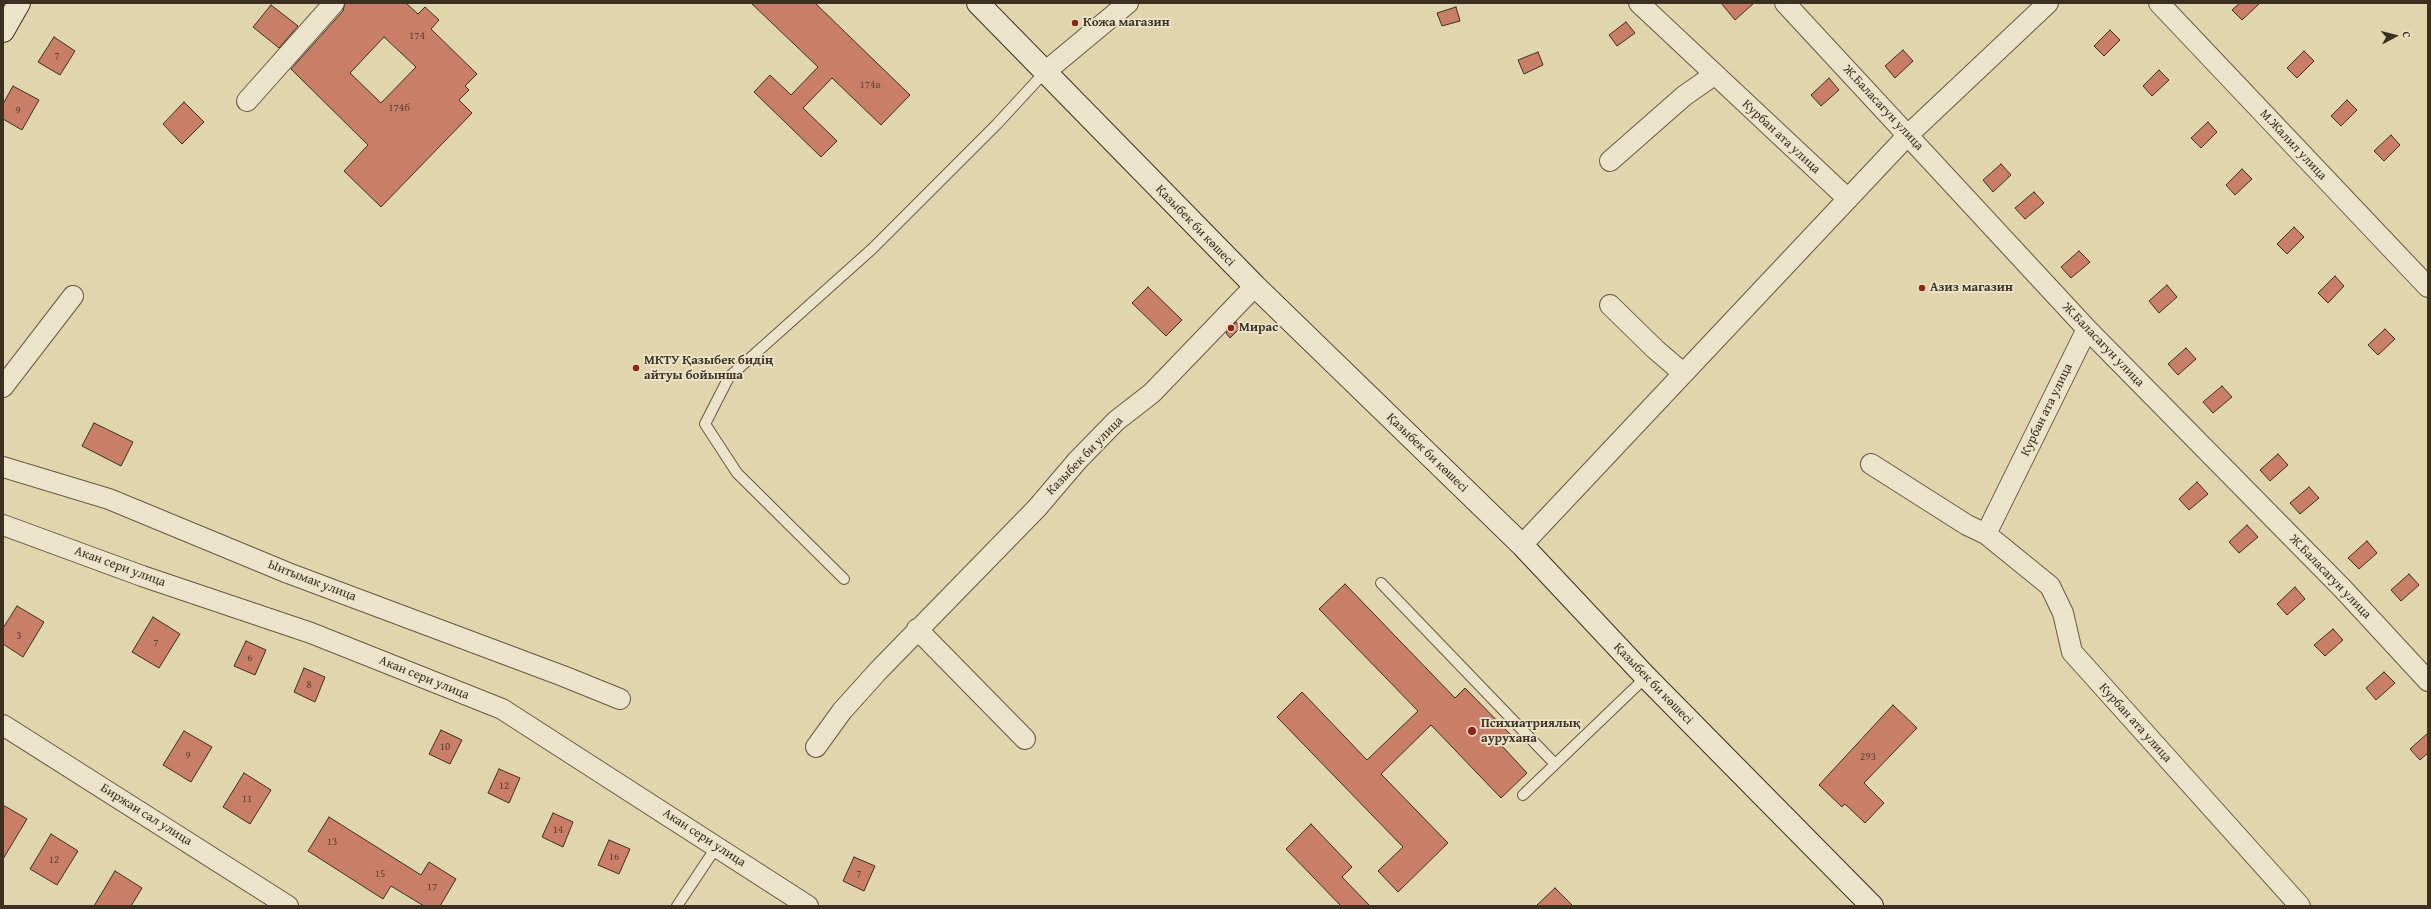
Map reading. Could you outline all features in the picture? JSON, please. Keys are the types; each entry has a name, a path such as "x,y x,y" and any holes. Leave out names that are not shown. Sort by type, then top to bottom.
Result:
{"main road":[{"path":"3,31 19,3"},
{"name":"Қазыбек би көшесі","path":"978,3 1255,286 1522,545 1646,677 1872,906"}],"street":[{"path":"246,101 334,3"},
{"path":"1045,72 1128,3"},
{"name":"Курбан ата улица","path":"1639,3 1714,75 1848,199"},
{"name":"Ж.Баласагун улица","path":"1785,3 2087,329 2343,589 2428,681"},
{"path":"1522,545 1908,135 2048,3"},
{"name":"М.Жалил улица","path":"2159,3 2428,287"},
{"path":"1610,161 1684,96 1714,75"},
{"name":"Казыбек би улица","path":"816,747 842,711 917,629 1037,508 1077,461 1116,421 1152,393 1255,286"},
{"path":"3,387 73,296"},
{"path":"1610,306 1683,373"},
{"name":"Курбан ата улица","path":"1986,534 2087,329"},
{"name":"Курбан ата улица","path":"1871,464 1967,525 1986,534 2050,586 2063,613 2072,652 2300,906"},
{"name":"Ынтымак улица","path":"3,467 109,499 288,573 563,676 620,699"},
{"name":"Акан сери улица","path":"3,525 142,576 311,633 502,709 808,906"},
{"path":"917,629 1025,739"},
{"name":"Биржан сал улица","path":"3,725 288,906"}],"lane":[{"path":"844,579 737,473 705,424 729,377 872,249 1045,72"},
{"path":"1381,583 1555,764"},
{"path":"1523,795 1646,677"},
{"path":"677,906 717,846"}],"building":[{"path":"345,3 406,3 418,14 425,7 439,20 431,29 477,74 465,86 469,90 459,100 472,113 381,207 344,171 368,145 291,69 343,11","holes":["384,37 416,67 381,103 350,73"]},
{"path":"751,3 815,3 910,95 881,125 832,78 803,108 837,141 821,157 754,92 770,75 791,95 818,67"},
{"path":"1721,3 1754,3 1735,20"},
{"path":"2240,3 2260,3 2242,20 2232,10"},
{"path":"271,5 298,26 279,48 253,27"},
{"path":"1456,7 1460,21 1442,26 1437,13"},
{"path":"1626,22 1635,33 1617,46 1609,35"},
{"path":"2110,30 2120,40 2104,56 2094,46"},
{"path":"54,37 75,51 60,75 38,62"},
{"path":"1903,50 1913,61 1895,78 1885,66"},
{"path":"2304,51 2314,61 2297,78 2287,68"},
{"path":"1538,52 1543,65 1524,74 1518,60"},
{"path":"2159,70 2169,80 2152,96 2143,86"},
{"path":"1829,78 1839,90 1821,106 1811,95"},
{"path":"13,86 39,100 22,130 3,119 3,104"},
{"path":"2347,100 2357,110 2341,126 2331,116"},
{"path":"184,102 204,122 182,144 163,124"},
{"path":"2208,122 2217,132 2201,148 2191,138"},
{"path":"2391,135 2400,145 2384,161 2374,151"},
{"path":"2001,164 2011,175 1993,192 1983,180"},
{"path":"2242,169 2252,179 2235,195 2226,185"},
{"path":"2034,192 2044,203 2025,219 2015,208"},
{"path":"2294,227 2304,237 2287,254 2277,244"},
{"path":"2079,251 2090,262 2071,278 2061,267"},
{"path":"2335,276 2344,286 2328,303 2318,293"},
{"path":"2167,285 2177,297 2159,313 2149,301"},
{"path":"1148,287 1182,320 1166,336 1132,303"},
{"path":"1236,322 1241,327 1230,338 1226,333"},
{"path":"2385,329 2395,339 2378,355 2368,345"},
{"path":"2186,348 2196,359 2178,375 2168,364"},
{"path":"2222,386 2232,397 2213,413 2203,402"},
{"path":"94,423 133,442 121,466 82,446"},
{"path":"2278,454 2288,465 2270,481 2260,470"},
{"path":"2197,482 2208,494 2189,510 2179,499"},
{"path":"2309,487 2319,498 2300,514 2290,503"},
{"path":"2247,525 2258,537 2239,553 2229,542"},
{"path":"2367,541 2377,553 2359,569 2348,558"},
{"path":"2409,574 2419,585 2401,601 2391,590"},
{"name":"Психиатриялық аурухана","path":"1345,584 1455,698 1465,688 1512,736 1502,746 1527,773 1501,798 1431,725 1381,774 1448,843 1398,892 1378,871 1403,847 1277,717 1302,692 1367,760 1418,711 1319,609"},
{"path":"2295,587 2305,599 2287,615 2277,604"},
{"path":"17,606 44,622 23,657 3,644 3,628"},
{"path":"153,617 180,634 159,668 132,652"},
{"path":"2333,629 2343,640 2325,656 2314,645"},
{"path":"246,641 266,650 255,675 234,666"},
{"path":"304,668 325,677 315,702 294,692"},
{"path":"2384,672 2395,683 2376,700 2366,688"},
{"path":"1893,705 1917,728 1864,783 1884,803 1865,823 1845,804 1842,807 1819,785"},
{"path":"441,730 462,740 450,764 429,754"},
{"path":"184,731 212,747 191,782 163,765"},
{"path":"2428,733 2428,753 2420,760 2410,749"},
{"path":"499,769 520,778 509,803 488,793"},
{"path":"244,773 271,790 250,824 223,807"},
{"path":"3,805 27,819 3,859"},
{"path":"553,813 573,822 563,847 542,837"},
{"path":"329,817 421,875 429,862 456,879 440,906 424,906 391,886 383,899 308,851"},
{"path":"1311,824 1352,867 1342,877 1370,906 1341,906 1286,849"},
{"path":"51,834 78,851 57,885 30,869"},
{"path":"609,840 630,849 619,874 598,865"},
{"path":"854,857 875,866 864,891 843,881"},
{"path":"115,871 142,888 131,906 94,906"},
{"path":"1555,888 1573,906 1536,906"}],"place":[{"name":"Кожа магазин","path":"1075,23"},
{"name":"Азиз магазин","path":"1922,288"},
{"name":"Мирас","path":"1231,328"},
{"name":"МКТУ Қазыбек бидің айтуы бойынша","path":"636,368"},
{"name":"Психиатриялық аурухана","path":"1472,731"}]}
